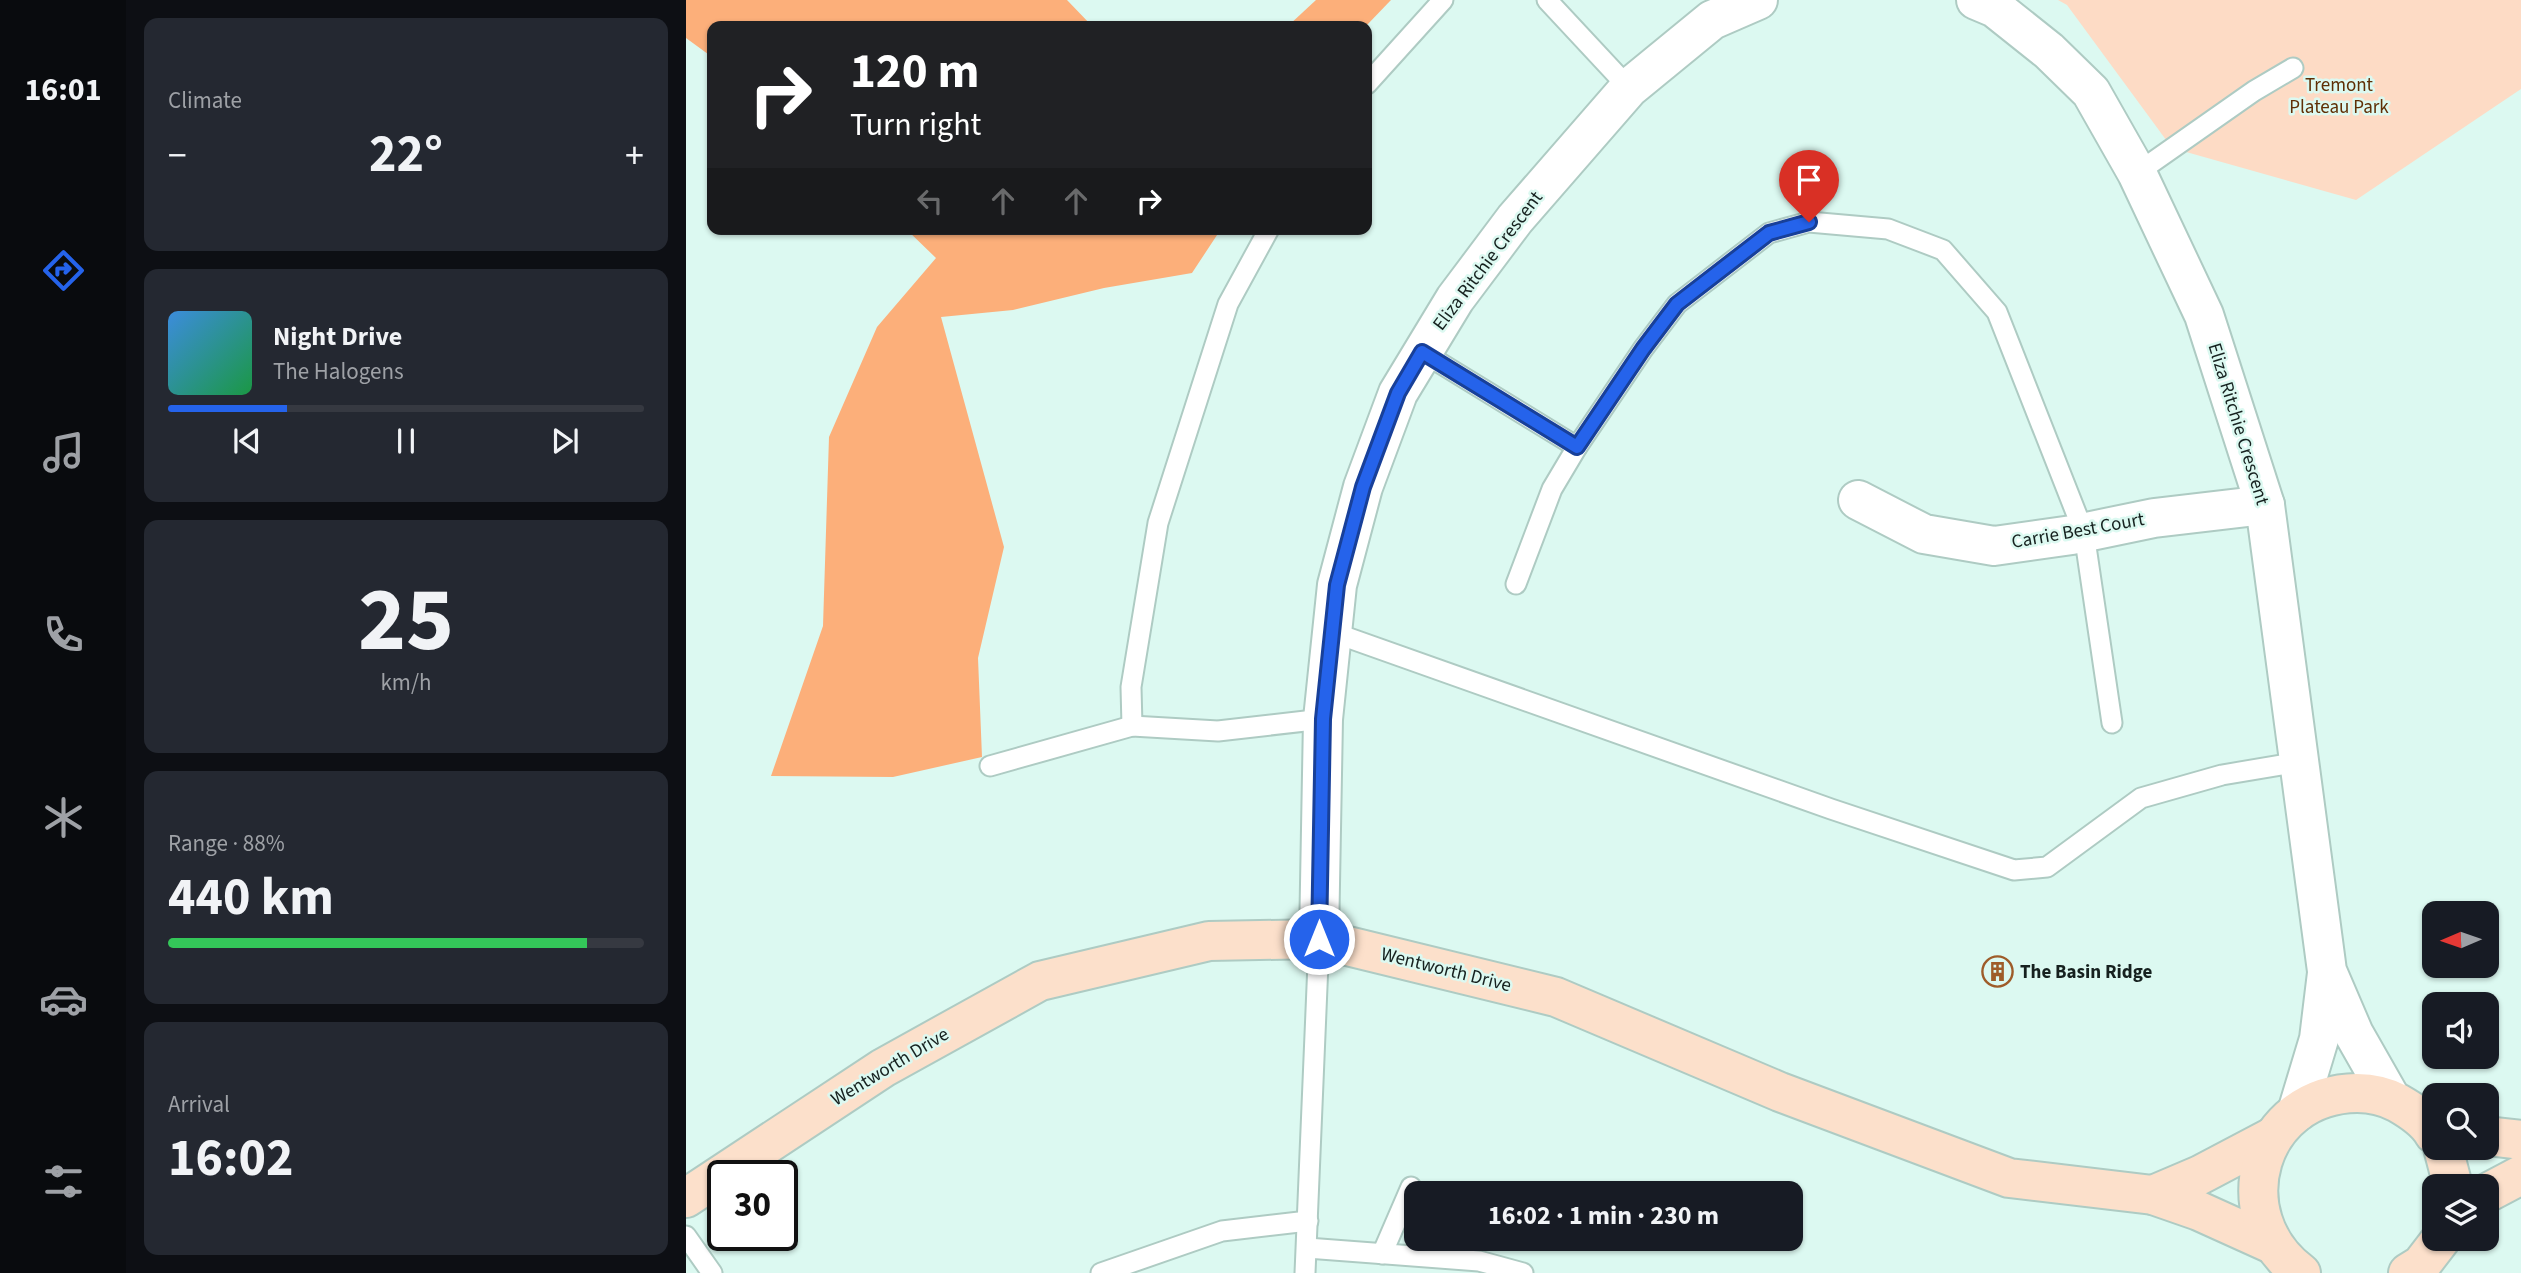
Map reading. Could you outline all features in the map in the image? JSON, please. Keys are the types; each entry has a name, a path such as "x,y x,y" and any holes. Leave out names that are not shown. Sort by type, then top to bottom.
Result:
{"street":[{"name":"Eliza Ritchie Crescent","path":"1319,939 1323,719 1337,585 1363,487 1398,393 1455,299 1515,219 1629,89 1712,20 1758,0"},
{"name":"Eliza Ritchie Crescent","path":"1976,0 1995,8 2038,42 2091,92 2137,173 2204,315 2265,505 2328,971 2354,1034 2391,1099"},
{"name":"Carrie Best Court","path":"1858,500 1924,534 1994,545 2084,533 2154,518 2265,505"},
{"name":"Wentworth Drive","path":"686,1198 883,1068 1040,981 1209,941 1319,939 1556,997 1780,1092 2009,1178 2154,1195 2199,1211 2272,1244"},
{"name":"Eliza Ritchie Crescent","path":"2286,1124 2319,1039 2328,971"},
{"path":"2154,1195 2200,1175 2286,1124 2319,1099 2343,1093 2368,1093 2391,1099 2413,1111 2422,1120"},
{"path":"2286,1124 2261,1161 2257,1189 2260,1218 2272,1244 2287,1263 2301,1273"},
{"path":"2499,1137 2521,1140"},
{"path":"2499,1187 2521,1175"}],"lane":[{"path":"1372,78 1443,0"},
{"path":"1547,0 1629,89"},
{"path":"2137,173 2254,91 2292,68"},
{"path":"1516,584 1552,489 1643,349 1677,304 1769,233 1809,222 1888,229 1942,250 1997,312 2084,533 2112,723"},
{"path":"1132,726 1131,687 1158,523 1228,304 1266,235"},
{"path":"1422,352 1577,447"},
{"path":"1332,632 1818,804 2014,870 2048,867 2141,798 2222,775 2299,762"},
{"path":"990,766 1132,726 1218,731 1323,719"},
{"path":"1305,1273 1319,939"},
{"path":"1382,1254 1404,1202"},
{"path":"1101,1273 1222,1231 1308,1221"},
{"path":"686,1236 712,1273"},
{"path":"1307,1248 1479,1261 1522,1273"}],"green space":[{"name":"Tremont Plateau Park","path":"2058,0 2521,0 2521,89 2356,200 2172,148 2067,5"}],"shaded area":[{"path":"686,0 1067,0 1087,21 707,21 707,53 686,38"},
{"path":"1316,0 1391,0 1371,21 1293,21"},
{"path":"912,235 1217,235 1192,273 1104,288 1013,310 941,317 1004,547 978,658 982,757 893,777 771,776 823,626 829,437 877,327 936,258"}],"place":[{"name":"The Basin Ridge","path":"1997,972"}],"route":[{"path":"1319,939 1323,719 1337,585 1363,487 1398,393 1422,352 1577,447 1677,304 1769,233 1809,222"}]}
